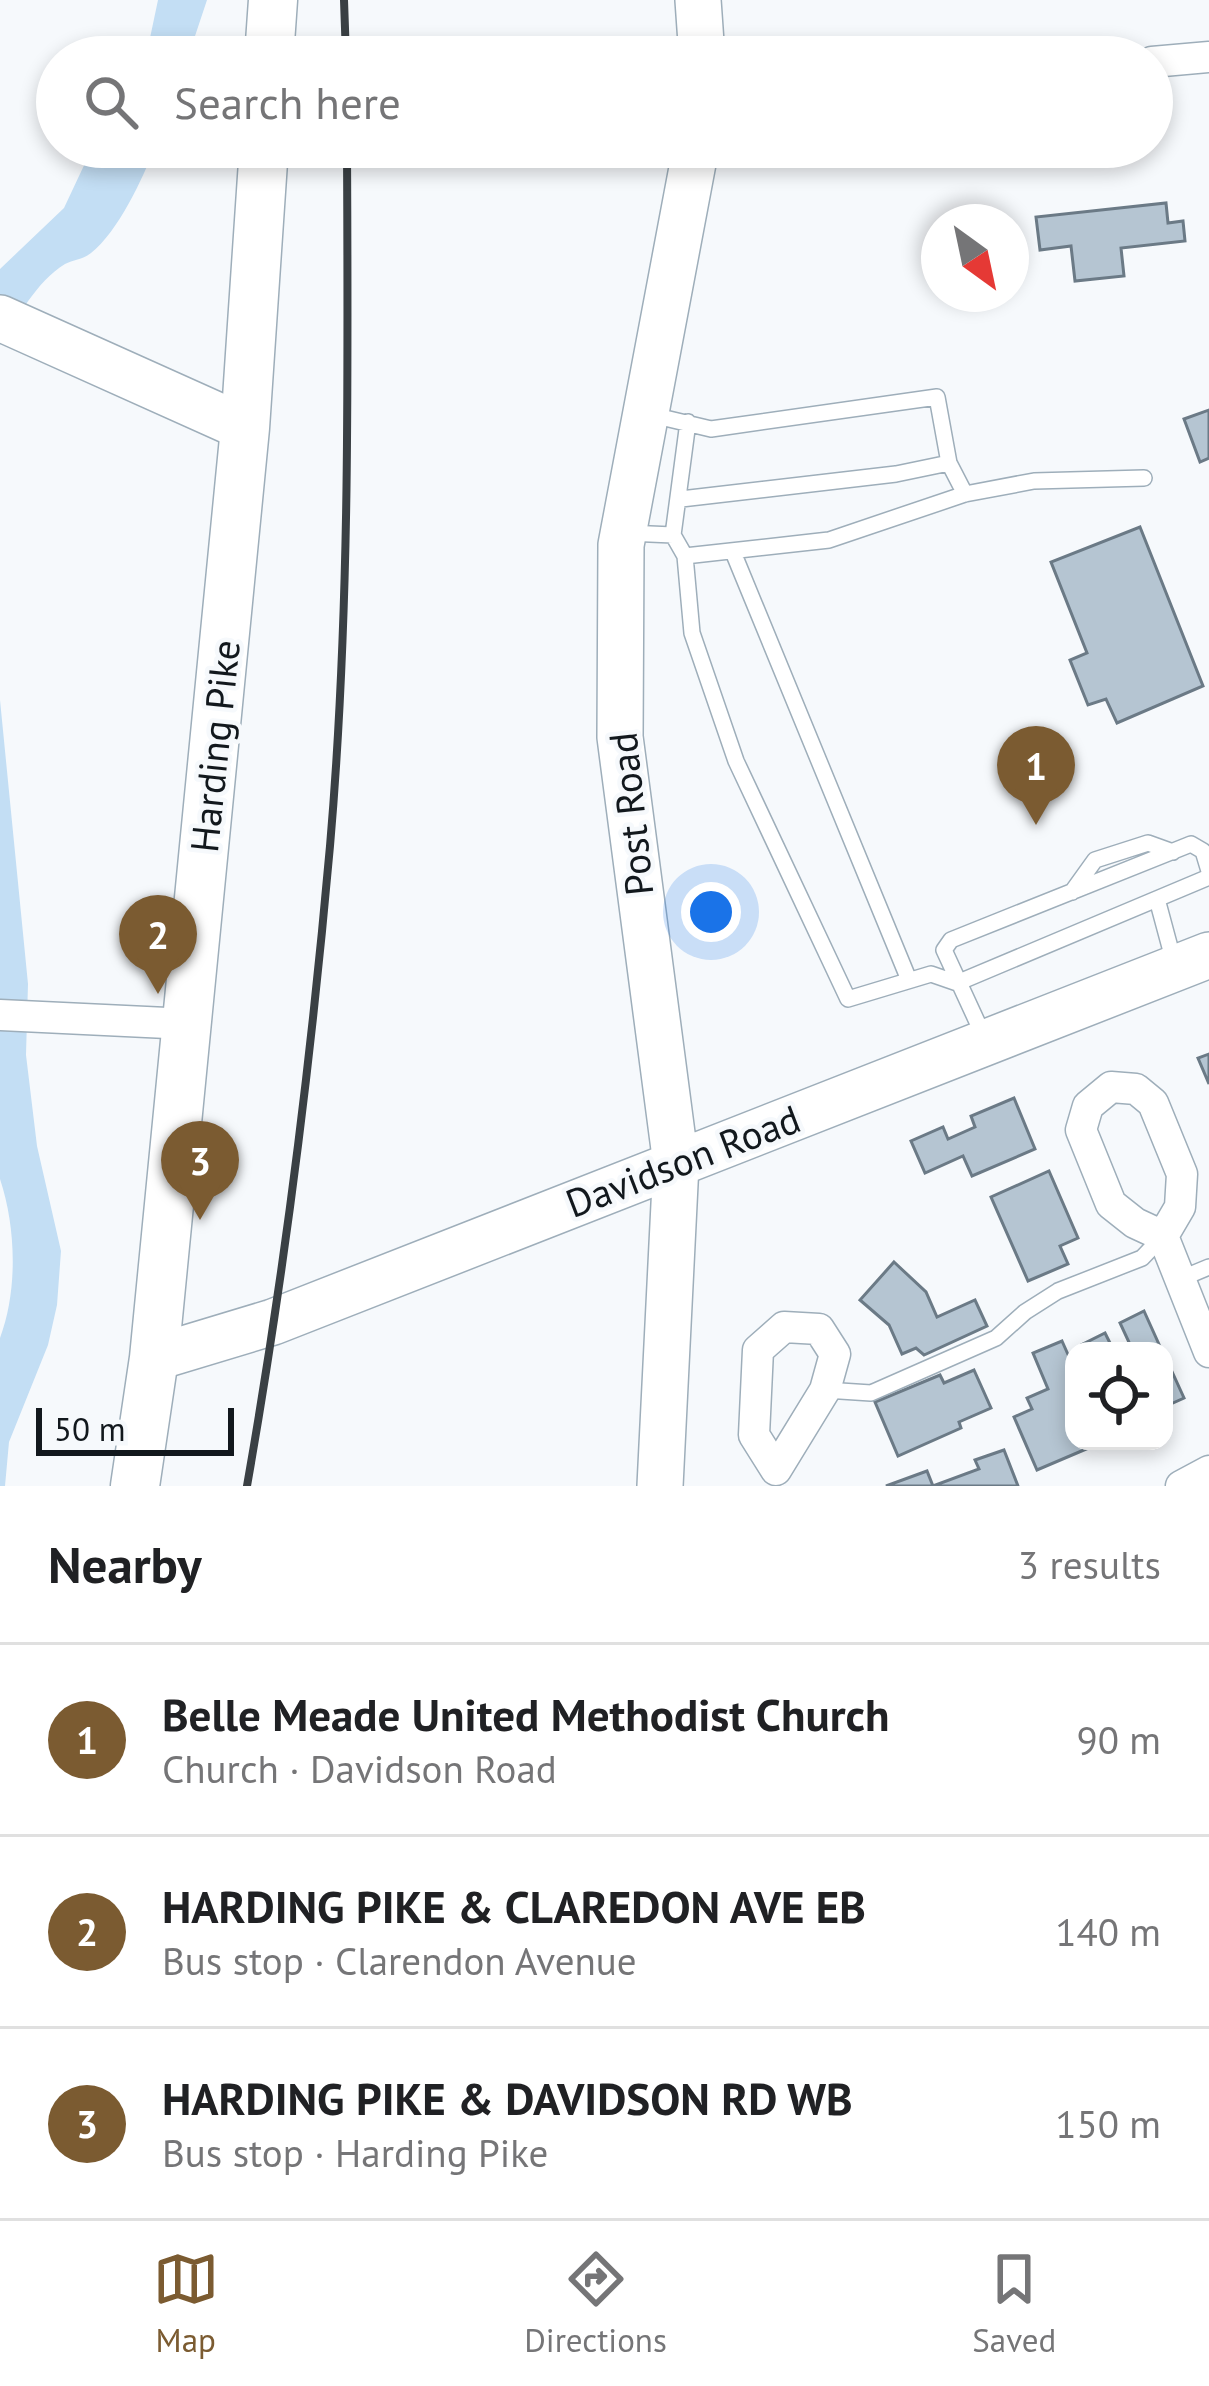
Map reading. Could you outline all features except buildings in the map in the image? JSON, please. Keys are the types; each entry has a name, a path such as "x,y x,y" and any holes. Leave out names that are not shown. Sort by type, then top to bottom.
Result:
{"main road":[{"path":"270,36 273,0"},
{"name":"Harding Pike","path":"135,1486 154,1358 188,1024 245,428 263,168"}],"street":[{"path":"698,0 701,36"},
{"path":"1173,60 1209,57"},
{"name":"Post Road","path":"660,1486 676,1164 620,737 623,533 667,417 694,168"},
{"path":"11,322 245,428"},
{"name":"Davidson Road","path":"154,1358 273,1322 1192,962"},
{"path":"0,1016 188,1024"},
{"path":"1163,1236 1180,1207 1182,1174 1154,1103 1136,1089 1111,1087 1088,1106 1082,1130 1111,1204 1135,1223 1163,1236 1195,1273 1209,1352"},
{"path":"784,1327 819,1329 836,1354 825,1390 779,1478 754,1436 758,1351 784,1327"}],"lane":[{"path":"965,494 949,464 937,397 711,429 667,417 681,499 673,536 685,556 692,633 736,761 848,999 932,974 957,983 1209,874 1203,851 1196,844 1173,852 951,940 944,950 957,983 986,1042"},
{"path":"681,499 949,464"},
{"path":"685,556 829,540 965,494 1034,481 1144,478"},
{"path":"623,533 673,536"},
{"path":"733,552 909,980"},
{"path":"1157,899 1192,962"},
{"path":"825,1390 871,1393 996,1338 1025,1312 1058,1292 1142,1258 1163,1236"}],"water":[{"path":"158,0 207,0 195,36 150,36"},
{"path":"83,168 146,168 111,232 91,253 65,264 45,280 0,345 0,269 64,208"},
{"path":"0,700 28,984 26,1055 37,1146 61,1251 48,1345 9,1442 5,1486 0,1486 0,1338 10,1300 13,1258 0,1179"}],"railway":[{"path":"344,0 345,36"},
{"path":"247,1486 305,1087 337,759 346,497 347,168"}],"place":[{"name":"Belle Meade United Methodist Church","path":"1036,825"},
{"name":"HARDING PIKE & CLAREDON AVE EB","path":"158,994"},
{"name":"HARDING PIKE & DAVIDSON RD WB","path":"200,1220"}]}
